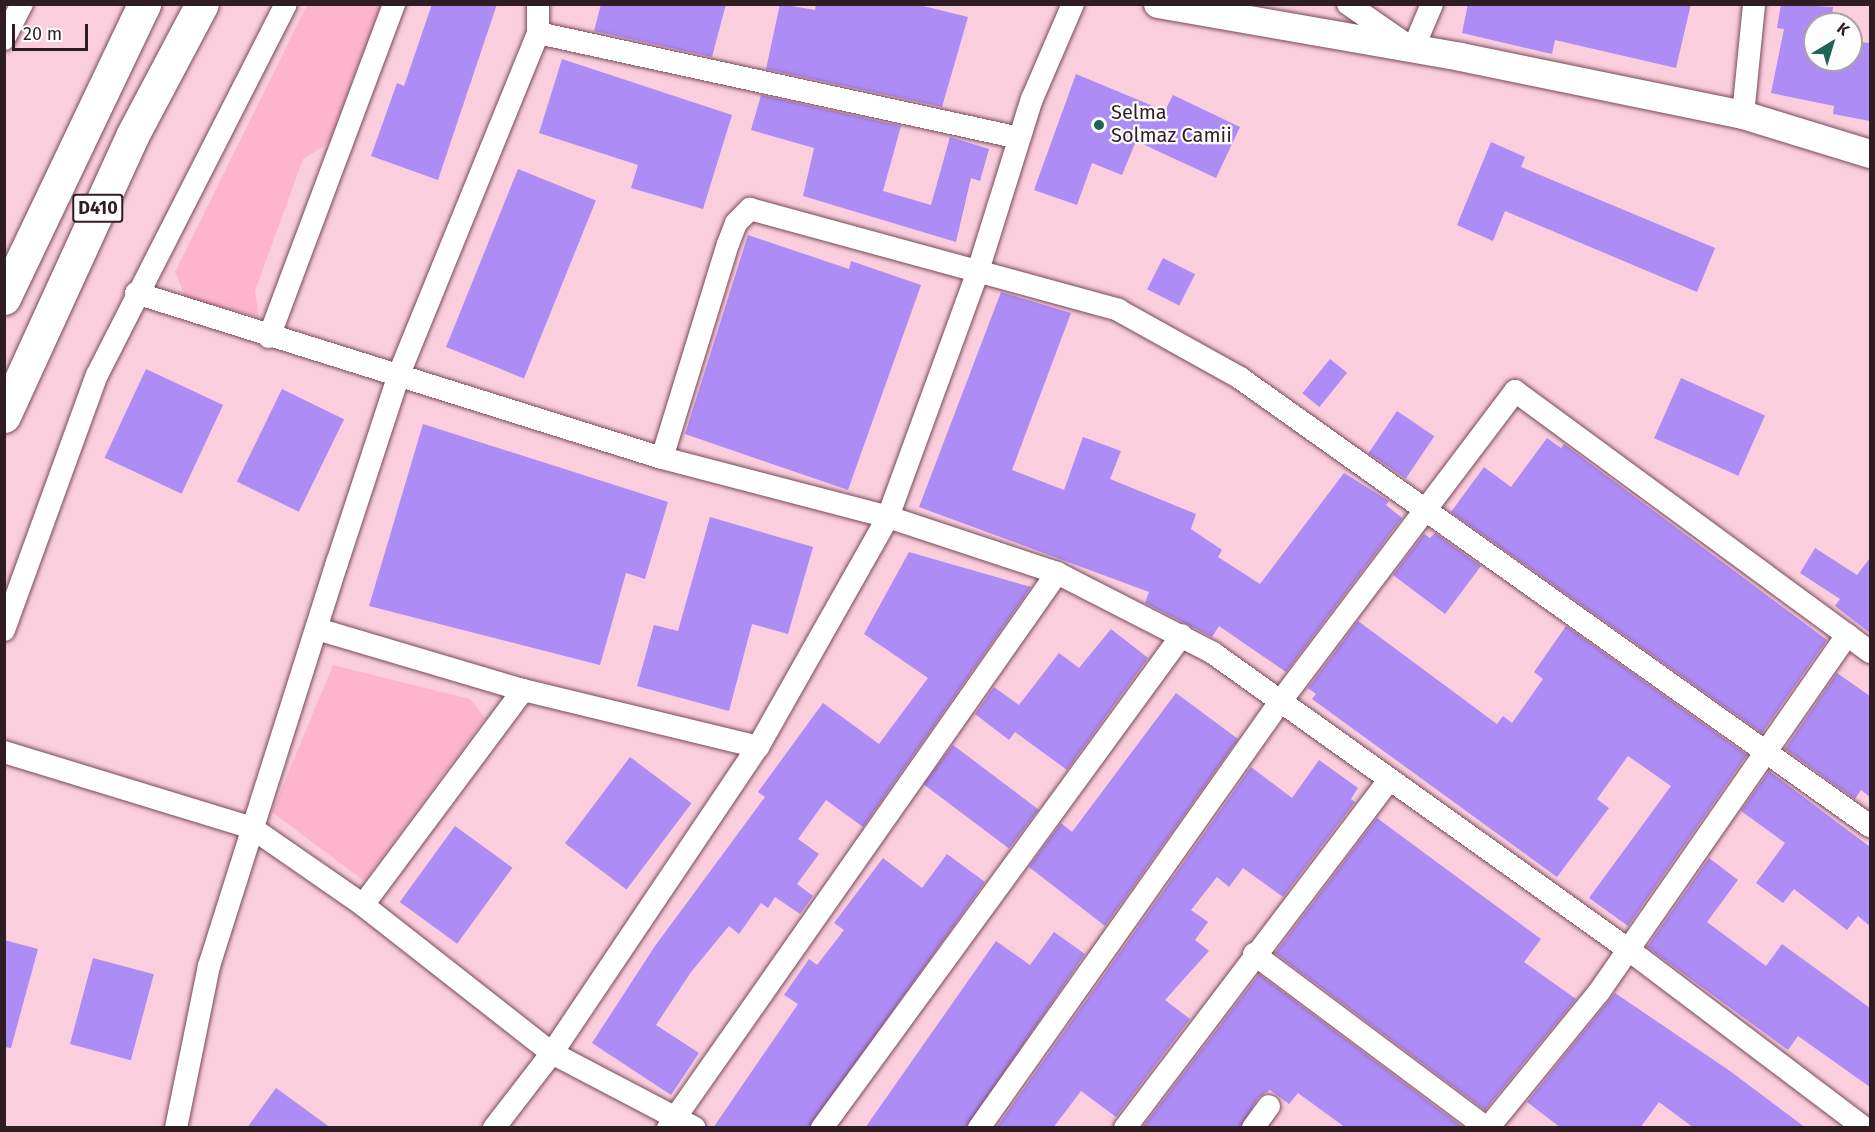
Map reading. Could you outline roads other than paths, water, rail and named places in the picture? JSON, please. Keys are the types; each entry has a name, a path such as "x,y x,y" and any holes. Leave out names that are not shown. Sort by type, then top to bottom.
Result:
{"highway":[{"name":"D410","path":"4,298 144,4"},
{"name":"D410","path":"4,416 132,136 202,4"}],"street":[{"path":"4,39 22,4"},
{"path":"4,630 97,375 136,293 286,4"},
{"path":"269,337 394,4"},
{"path":"176,1128 207,976 252,828 399,374 538,33 538,4"},
{"path":"494,1128 552,1053 758,747 888,517 977,274 1019,138 1073,4"},
{"path":"1158,4 1413,49 1743,115 1870,154"},
{"path":"1348,4 1413,49"},
{"path":"1413,49 1432,4"},
{"path":"1743,115 1754,4"},
{"path":"538,33 1019,138"},
{"path":"662,458 728,244 736,223 750,209 977,274 1118,310 1182,341 1427,509 1870,826"},
{"path":"136,293 269,337 399,374 662,458 888,517 1057,573 1182,635 1280,702 1629,950 1864,1128"},
{"path":"979,1128 1280,702 1515,391 1870,652"},
{"path":"4,752 252,828 363,905 552,1053 680,1124 1057,573"},
{"path":"317,629 523,690 758,747"},
{"path":"822,1128 1182,635"},
{"path":"1254,954 1488,1128 1629,950 1847,635"},
{"path":"363,905 523,690"},
{"path":"1125,1128 1254,954 1389,780"},
{"path":"1253,1128 1269,1106"}],"place":[{"name":"Selma Solmaz Camii","path":"1099,125"}]}
